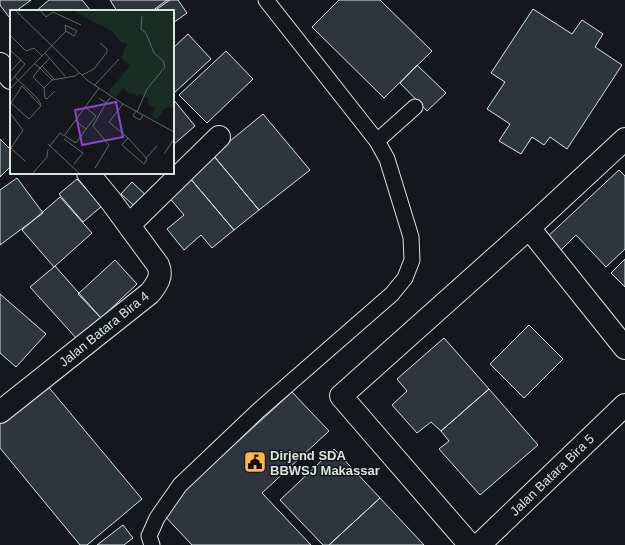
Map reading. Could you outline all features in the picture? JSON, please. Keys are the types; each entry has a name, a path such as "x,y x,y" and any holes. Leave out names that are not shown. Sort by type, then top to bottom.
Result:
{"street":[{"path":"0,64 10,77"},
{"path":"129,225 219,137"},
{"path":"470,545 342,396 529,228 625,139"},
{"name":"Jalan Batara Bira 4","path":"0,412 150,292 156,285 160,276 158,265 89,174"},
{"path":"529,228 625,348"},
{"name":"Jalan Batara Bira 5","path":"479,545 625,405"}],"lane":[{"path":"152,545 149,536 157,518 180,485 260,410 375,311 405,278 412,260 411,237 387,159 377,141 266,0"},
{"path":"377,141 415,107"}],"building":[{"path":"0,0 31,0 17,10 10,10 9,17 0,5"},
{"path":"49,0 82,0 90,10 37,10"},
{"path":"110,0 170,0 155,10 116,10"},
{"path":"167,0 178,0 187,13 174,22 174,10 153,10"},
{"path":"339,0 380,0 432,51 384,98 312,27"},
{"path":"533,9 572,34 582,20 603,34 595,47 622,65 567,149 550,137 544,145 532,137 521,154 499,141 510,124 487,109 505,82 491,73"},
{"path":"188,34 211,59 174,93 174,47"},
{"path":"226,51 253,79 207,123 179,95"},
{"path":"417,65 446,93 427,111 400,83"},
{"path":"174,100 195,126 174,144"},
{"path":"263,114 310,170 259,210 213,155"},
{"path":"0,139 10,149 10,167 0,177"},
{"path":"213,155 259,210 234,230 189,177"},
{"path":"619,170 625,176 625,249 606,267 576,235 558,253 545,239"},
{"path":"189,177 234,230 212,248 201,235 184,250 167,229 184,215 167,195"},
{"path":"17,178 43,213 0,245 0,190"},
{"path":"77,179 102,206 83,222 59,194"},
{"path":"132,182 151,200 140,211 121,194"},
{"path":"60,197 92,233 54,267 22,230"},
{"path":"625,259 625,287 611,273"},
{"path":"115,260 137,284 101,318 78,294"},
{"path":"55,266 101,318 77,339 30,287"},
{"path":"0,294 46,334 16,367 0,353"},
{"path":"529,325 563,359 524,398 490,364"},
{"path":"444,338 489,389 441,431 431,422 417,433 392,405 407,391 397,379"},
{"path":"46,384 142,499 87,545 80,545 0,448 0,421"},
{"path":"489,389 538,445 480,495 439,449 449,441 441,431"},
{"name":"Dirjend SDA BBWSJ Makassar","path":"292,392 329,431 262,493 311,545 192,545 161,512"},
{"path":"334,449 380,498 329,545 323,545 280,500"},
{"path":"380,498 424,545 329,545"},
{"path":"123,525 133,538 124,545 97,545"}],"place":[{"name":"Dirjend SDA BBWSJ Makassar","path":"255,462"}]}
